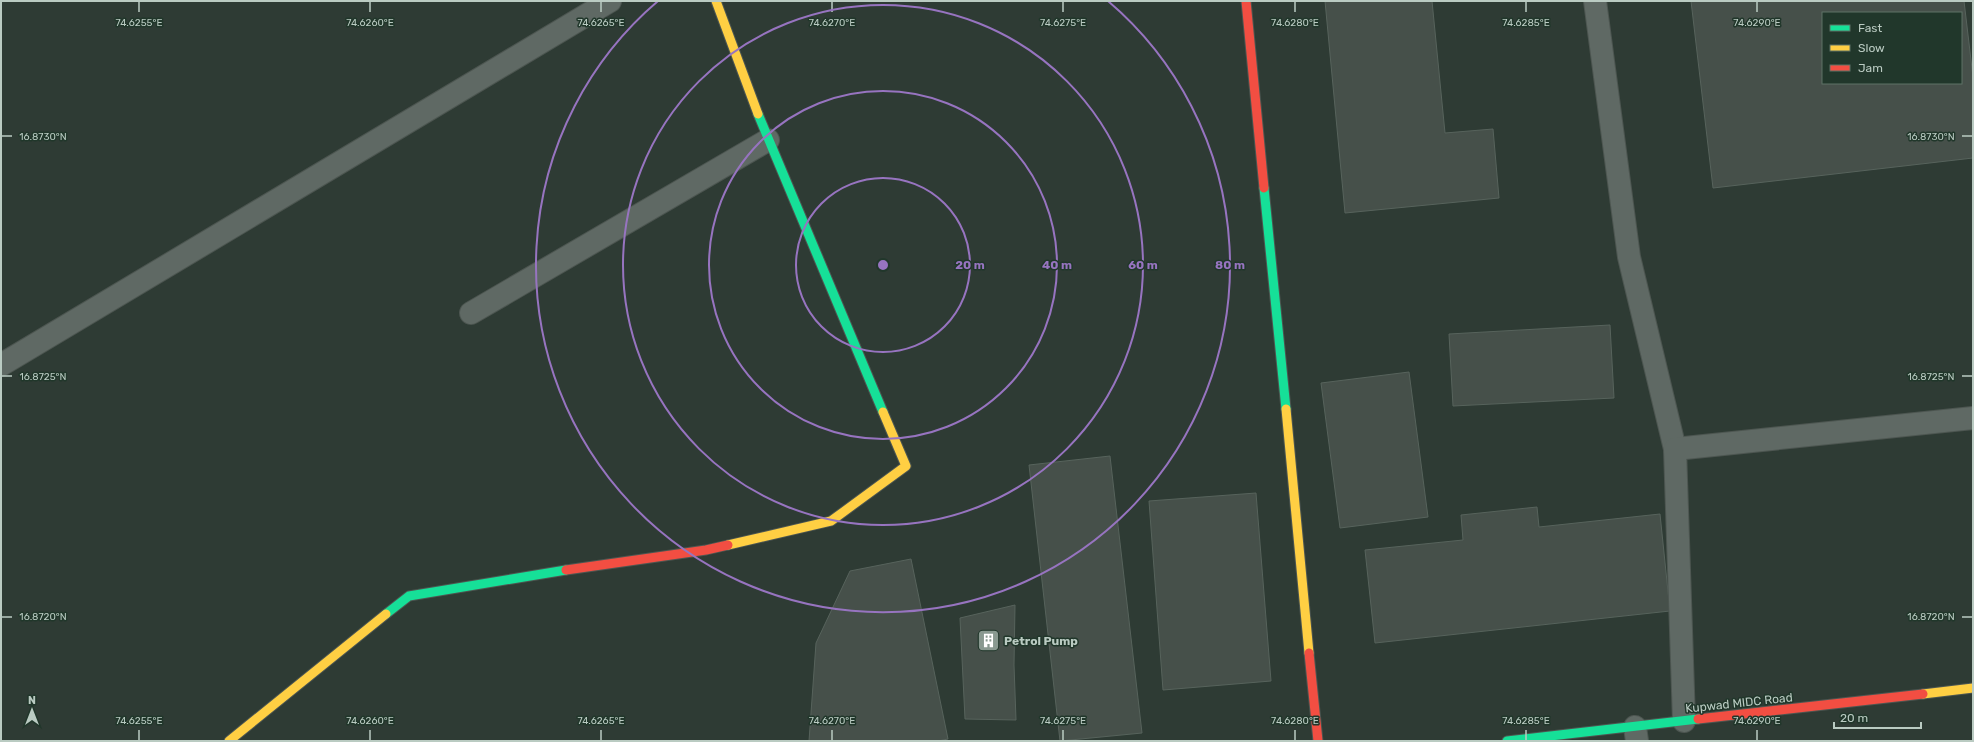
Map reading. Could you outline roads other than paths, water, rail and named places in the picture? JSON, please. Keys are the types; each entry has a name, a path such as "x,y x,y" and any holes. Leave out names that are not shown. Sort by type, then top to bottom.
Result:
{"street":[{"path":"1,365 610,1"},
{"path":"229,741 409,596 569,570 706,550 831,521 906,466 768,140 716,1"},
{"path":"1246,1 1318,741"},
{"path":"1595,1 1629,257 1675,450 1684,721"},
{"path":"471,313 768,140"},
{"path":"1675,450 1973,418"},
{"name":"Kupwad MIDC Road","path":"1507,741 1636,734 1684,721 1973,688"}],"place":[{"name":"Petrol Pump","path":"988,641"}]}
